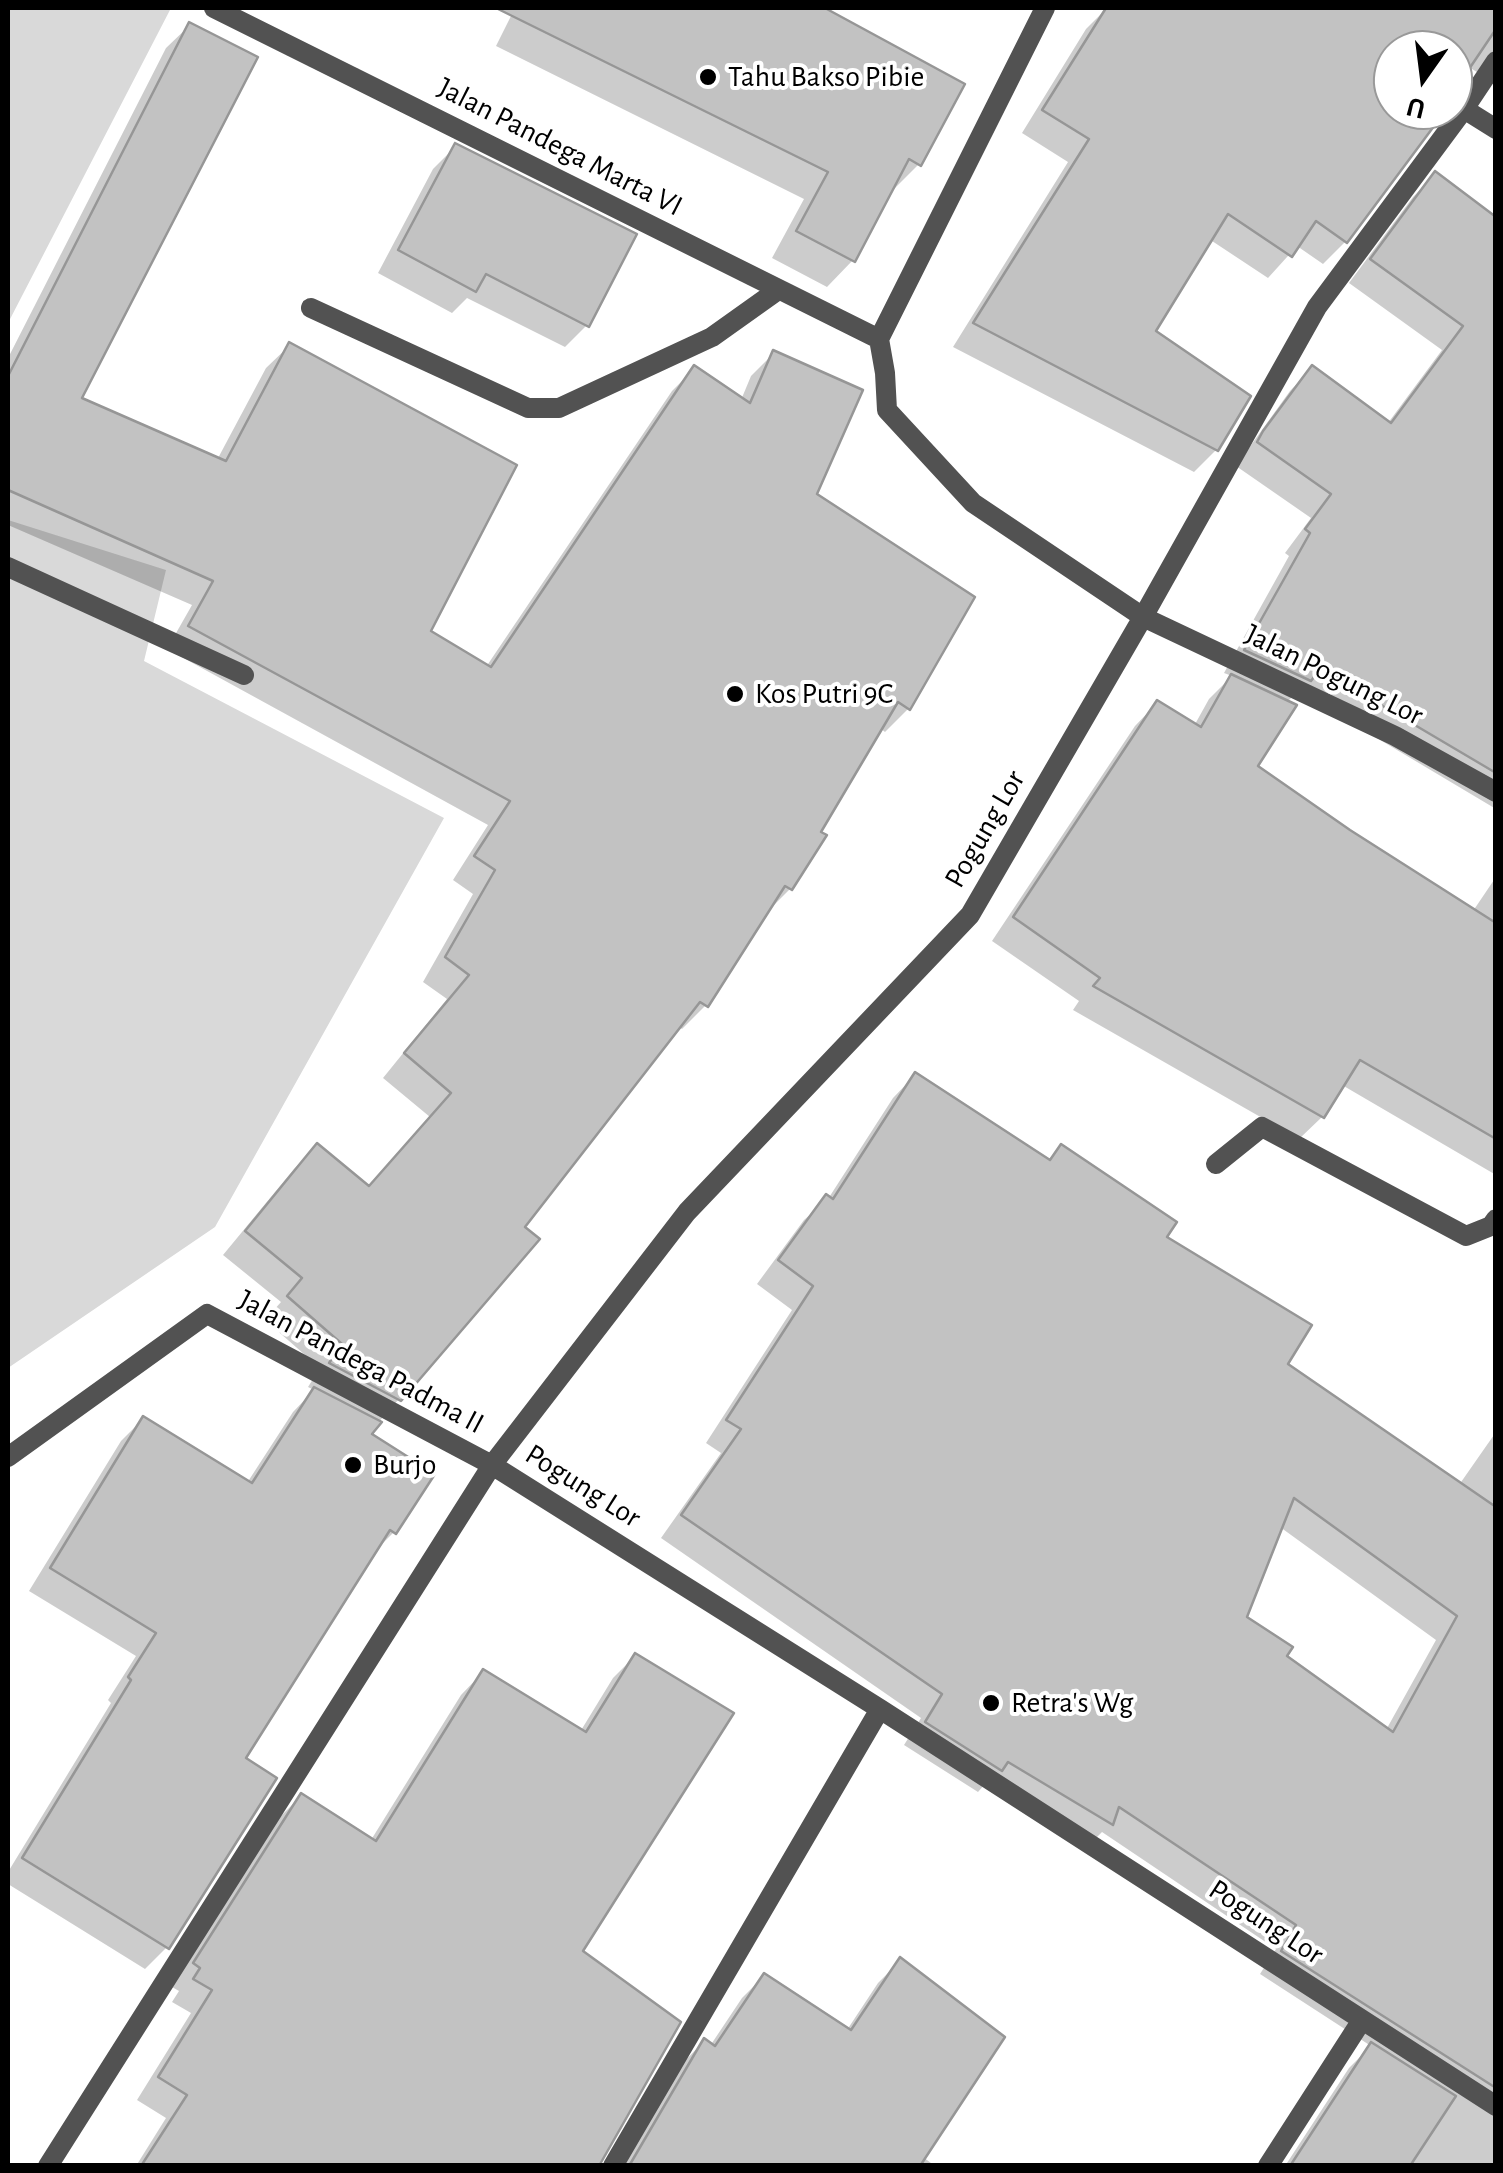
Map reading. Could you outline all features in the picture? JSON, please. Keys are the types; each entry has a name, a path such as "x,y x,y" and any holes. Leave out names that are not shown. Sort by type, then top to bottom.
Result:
{"street":[{"name":"Jalan Pandega Marta VI","path":"214,8 879,340"},
{"path":"1044,8 879,340 886,373 887,410 973,503 1143,617"},
{"name":"Pogung Lor","path":"1473,96 1496,61"},
{"path":"1473,115 1496,129"},
{"name":"Pogung Lor","path":"1448,130 1317,307 970,914 687,1212 492,1465 880,1709 1496,2106"},
{"path":"311,308 528,408 560,408 712,338 778,290"},
{"path":"8,567 244,676"},
{"name":"Jalan Pogung Lor","path":"1143,617 1395,736 1496,792"},
{"path":"1216,1164 1262,1126 1466,1236 1491,1226 1496,1219"},
{"name":"Jalan Pandega Padma II","path":"8,1457 207,1314 492,1465"},
{"path":"48,2166 492,1465"},
{"path":"613,2166 880,1709"},
{"path":"1268,2166 1362,2020"}],"shaded area":[{"path":"8,8 171,8 8,323"},
{"path":"8,520 166,570 144,661 444,818 215,1227 8,1368"}],"building":[{"path":"496,8 825,8 965,84 921,166 909,159 855,262 796,231 828,172"},
{"path":"1106,8 1496,8 1496,29 1473,63 1473,30 1373,30 1373,130 1431,130 1347,243 1316,221 1292,257 1228,214 1156,331 1251,396 1218,451 973,323 1089,139 1042,110"},
{"path":"189,22 258,57 82,398 226,461 289,342 517,465 431,631 491,667 694,365 750,403 773,350 863,390 817,494 975,597 910,710 898,702 821,832 827,835 792,890 785,886 708,1007 700,1002 525,1227 540,1239 401,1401 329,1363 342,1344 287,1296 302,1278 245,1231 317,1143 369,1186 451,1093 404,1053 469,975 445,957 495,870 474,856 510,801 188,626 213,581 8,490 8,376"},
{"path":"455,143 637,234 589,327 486,274 476,292 398,250"},
{"path":"1435,171 1496,217 1496,773 1320,669 1311,681 1244,650 1310,533 1305,529 1331,494 1257,442 1263,431 1312,365 1391,423 1463,326 1370,259"},
{"path":"1231,674 1297,705 1258,766 1496,923 1496,1139 1360,1060 1324,1118 1093,986 1100,978 1013,917 1157,700 1201,727"},
{"path":"915,1072 1050,1160 1061,1144 1177,1222 1167,1237 1312,1325 1288,1364 1496,1507 1496,2088 1281,1951 1296,1925 1119,1807 1113,1825 1008,1762 1002,1771 925,1722 942,1694 681,1515 741,1429 726,1420 813,1286 778,1260 826,1194 833,1199","holes":["1294,1498 1457,1616 1393,1732 1287,1656 1293,1647 1247,1617"]},
{"path":"314,1387 382,1422 372,1434 435,1474 396,1534 390,1530 246,1758 277,1778 169,1949 22,1858 156,1633 50,1568 143,1416 252,1483"},
{"path":"635,1653 734,1713 583,1951 681,2022 599,2166 141,2166 187,2095 158,2077 212,1990 193,1979 200,1968 193,1963 301,1793 376,1841 483,1669 586,1732"},
{"path":"900,1957 1005,2037 920,2166 629,2166 704,2038 715,2046 764,1973 851,2030"},
{"path":"1371,2042 1456,2096 1410,2166 1290,2166"}],"place":[{"name":"Tahu Bakso Pibie","path":"708,77"},
{"name":"Kos Putri 9C","path":"735,694"},
{"name":"Burjo","path":"353,1465"},
{"name":"Retra's Wg","path":"991,1703"}]}
